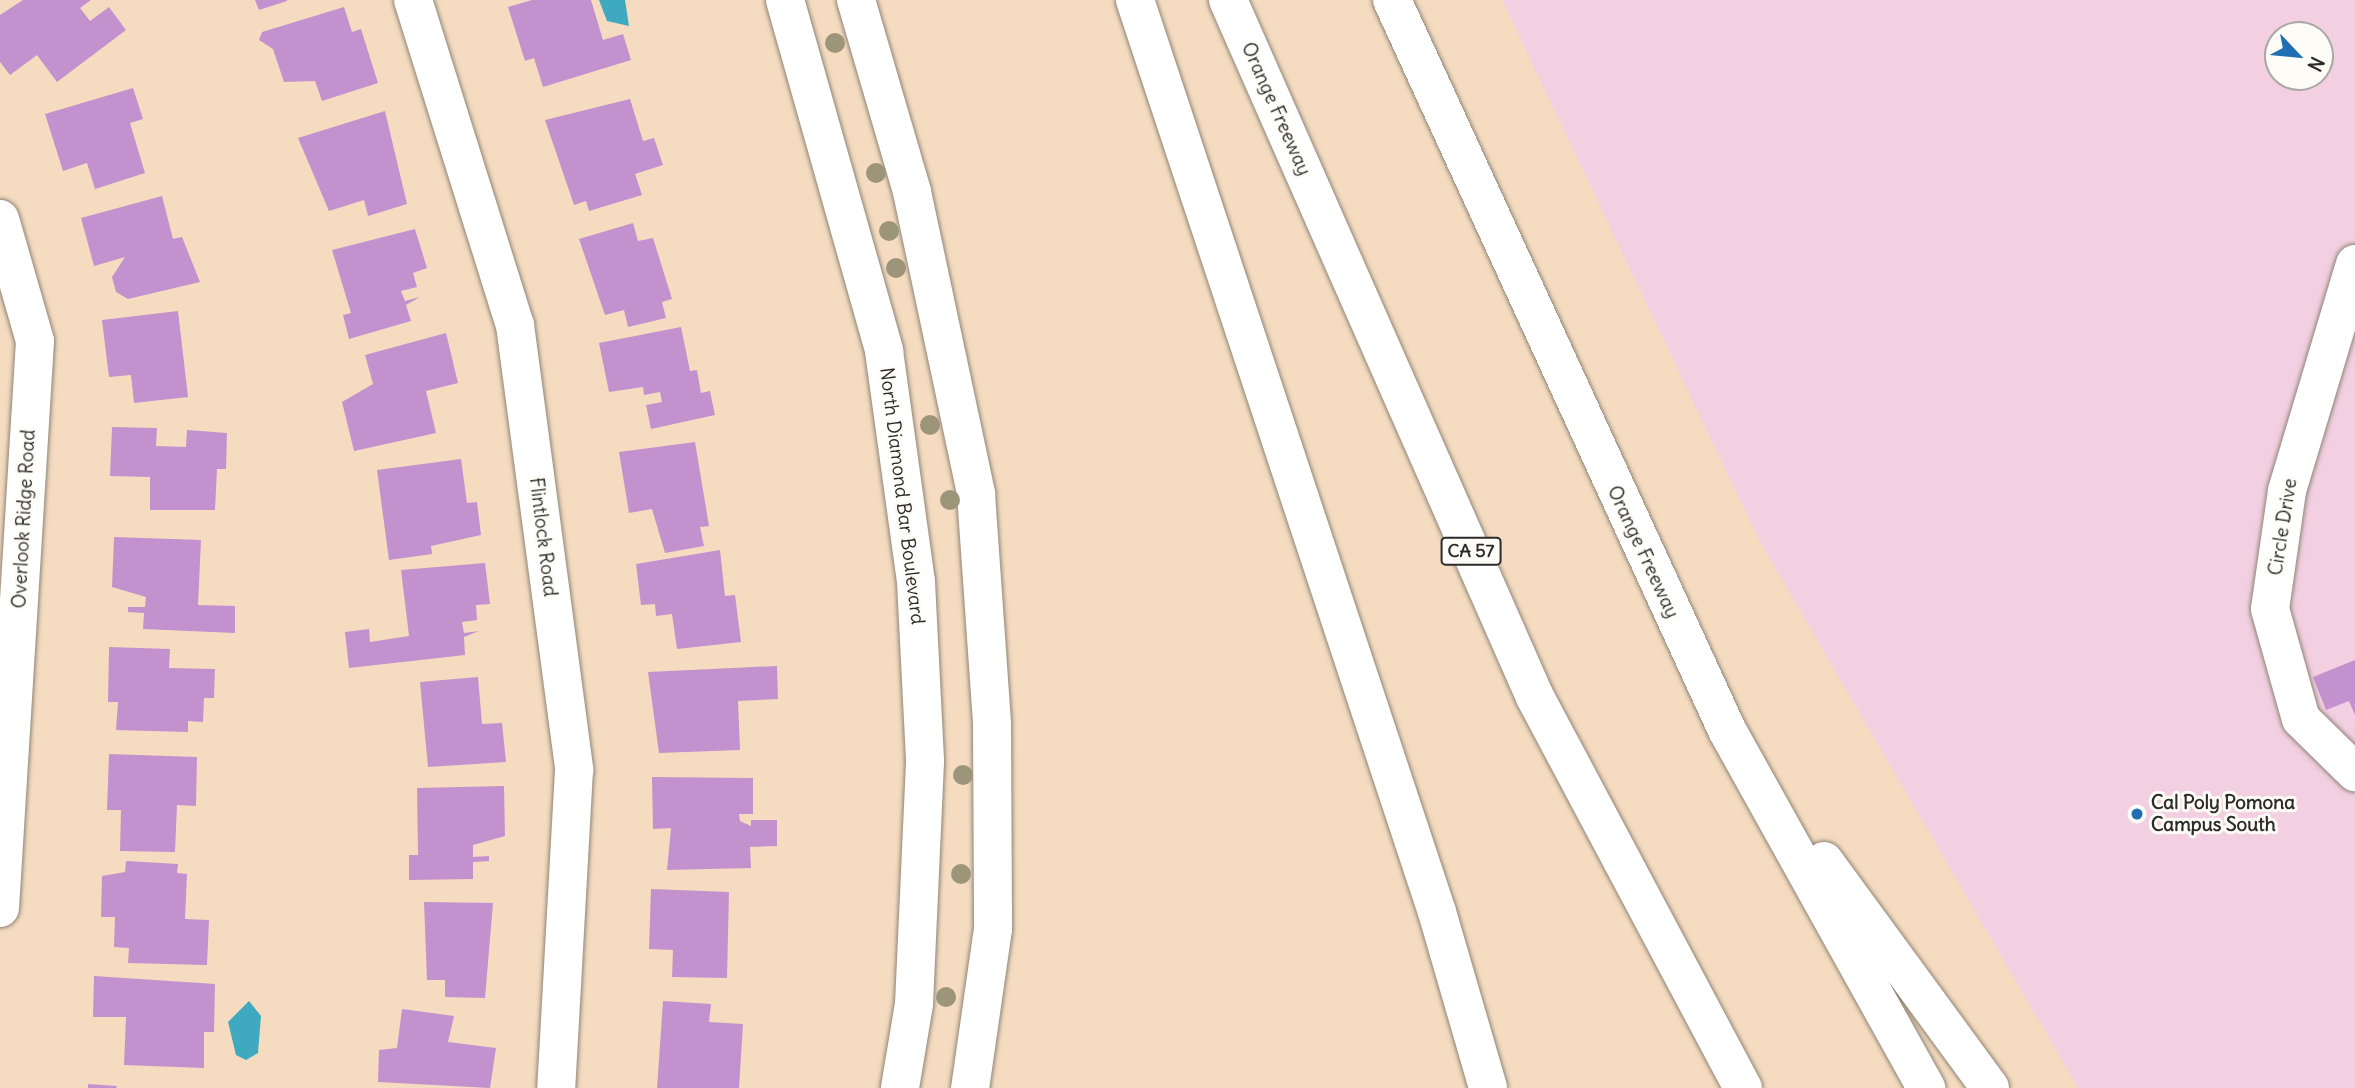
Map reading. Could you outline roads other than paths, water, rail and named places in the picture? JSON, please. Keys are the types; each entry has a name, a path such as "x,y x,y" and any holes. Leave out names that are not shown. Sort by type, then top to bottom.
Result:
{"main road":[{"name":"Flintlock Road","path":"413,0 515,325 567,716 574,770 556,1088"},
{"name":"North Diamond Bar Boulevard","path":"785,0 884,351 916,582 925,762 914,1004 900,1088"},
{"path":"856,0 912,192 976,495 992,724 993,929 970,1088"},
{"path":"1135,0 1437,912 1488,1088"},
{"name":"Orange Freeway","path":"1228,0 1535,697 1743,1088"},
{"name":"Orange Freeway","path":"1392,0 1727,730 1926,1088"},
{"name":"Overlook Ridge Road","path":"0,219 35,341 0,908"},
{"name":"Circle Drive","path":"2355,264 2287,491 2270,609 2301,719 2355,772"},
{"path":"1727,730 1990,1088"}],"water":[{"path":"599,0 625,0 629,26 607,21"},
{"path":"249,1001 261,1016 258,1053 246,1060 236,1055 228,1022"}],"place":[{"name":"Cal Poly Pomona Campus South","path":"2137,814"}]}
